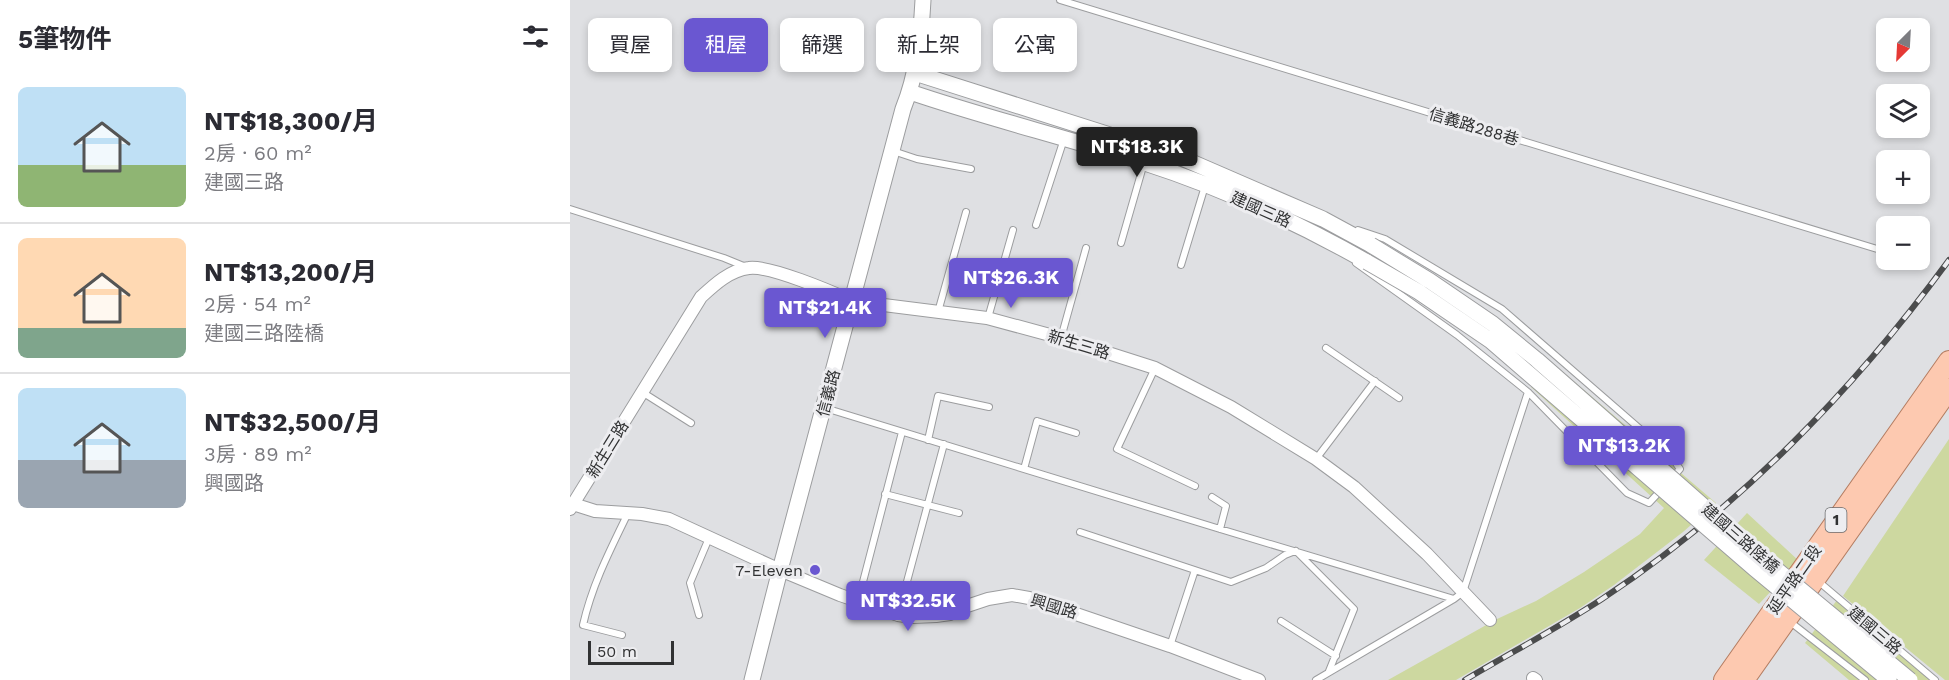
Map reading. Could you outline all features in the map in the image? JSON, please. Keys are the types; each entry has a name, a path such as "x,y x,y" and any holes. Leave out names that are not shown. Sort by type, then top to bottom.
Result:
{"main road":[{"name":"延平路二段","path":"1724,680 1949,361"},
{"name":"延平路二段","path":"1744,680 1949,389"}],"street":[{"name":"信義路","path":"753,680 780,570 903,109 919,57 923,0"},
{"name":"建國三路","path":"915,73 1182,158 1323,219 1371,245"},
{"name":"建國三路","path":"910,92 1144,162 1245,200 1323,237 1367,262"},
{"name":"建國三路陸橋","path":"1371,245 1430,281 1500,331 1759,555 1910,680"},
{"name":"建國三路陸橋","path":"1367,262 1419,292 1491,341 1889,680"},
{"name":"新生三路","path":"571,507 701,297 720,279 749,268 789,277 831,291 852,301 987,318 1061,338 1155,368 1231,407 1316,459 1354,487 1391,520 1459,595 1490,620"},
{"path":"1925,422 1949,410"},
{"name":"興國路","path":"571,507 669,519 780,570 858,602 898,615 912,617 950,614 988,599 1012,595 1049,603 1259,680"}],"lane":[{"name":"信義路288巷","path":"1060,0 1876,249"},
{"path":"1036,225 1064,138"},
{"path":"892,150 917,159 971,170"},
{"path":"1121,243 1144,162"},
{"path":"1181,266 1205,185"},
{"path":"570,209 749,268"},
{"path":"938,312 966,212"},
{"path":"1323,219 1385,239 1502,309 1670,455 1680,469 1649,503 1627,493 1528,392 1457,335 1374,278 1323,237"},
{"path":"987,318 1013,230"},
{"path":"1061,338 1086,248"},
{"path":"1326,348 1399,398"},
{"path":"1155,368 1117,449 1195,486"},
{"path":"1316,459 1375,381"},
{"path":"642,392 691,423"},
{"path":"1316,680 1459,595 1528,392"},
{"path":"928,440 938,396 989,406"},
{"path":"824,408 1220,529 1459,595"},
{"path":"1024,469 1037,421 1076,433"},
{"path":"858,602 902,432"},
{"path":"898,615 944,444"},
{"path":"885,494 959,513"},
{"path":"1212,496 1226,506 1220,529"},
{"path":"622,635 583,625 588,601 600,568 628,513"},
{"path":"1080,532 1231,582 1266,568 1285,555 1296,551"},
{"path":"699,615 690,583 709,538"},
{"path":"1296,551 1354,609 1328,672"},
{"path":"1170,646 1195,570"},
{"name":"建國三路","path":"1816,579 1935,680"},
{"path":"1786,619 1865,680"},
{"path":"1281,621 1336,656"}],"green space":[{"path":"1549,360 1716,503 1683,532 1614,585 1580,608 1456,680 1388,680 1497,619 1536,601 1584,572 1640,534 1664,508 1531,387"},
{"path":"1949,439 1949,680 1945,680 1843,596"},
{"path":"1747,513 1799,561 1759,604 1704,560"},
{"path":"1837,600 1934,680 1849,680 1805,643"}],"railway":[{"path":"1465,680 1602,599 1700,527 1746,487 1833,401 1874,355 1949,260"}],"place":[{"name":"7-Eleven","path":"815,570"}]}
